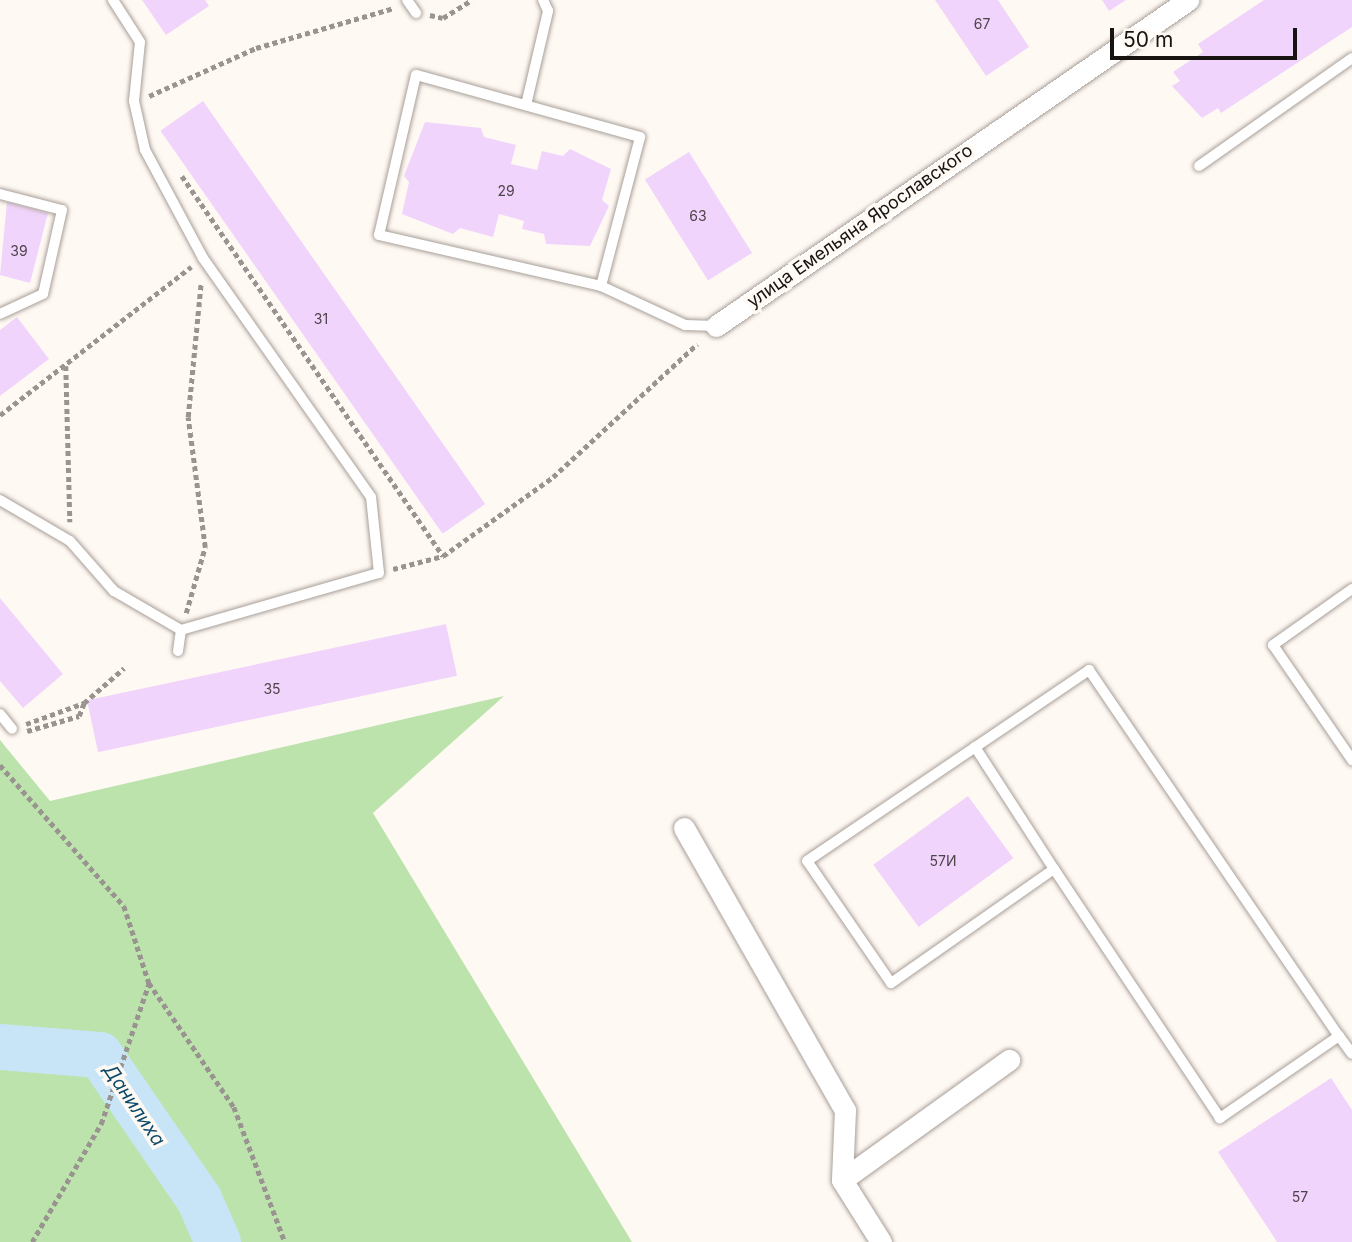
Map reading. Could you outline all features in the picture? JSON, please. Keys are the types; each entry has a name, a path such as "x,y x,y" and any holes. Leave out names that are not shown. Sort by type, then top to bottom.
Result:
{"street":[{"name":"улица Емельяна Ярославского","path":"716,326 1188,0"},
{"path":"684,828 845,1110 842,1180 881,1242"},
{"path":"842,1180 1009,1060"}],"lane":[{"path":"0,500 70,541 114,591 181,630 379,573 370,497 203,258 145,150 140,99 140,42 113,0"},
{"path":"407,0 416,13"},
{"path":"526,105 548,11 543,0"},
{"path":"1199,166 1352,58"},
{"path":"601,286 639,137 416,75 379,235 601,286 685,325 716,326"},
{"path":"0,194 62,211 44,294 0,314"},
{"path":"1352,589 1273,645 1352,760"},
{"path":"178,651 181,630"},
{"path":"1054,869 891,982 807,861 1089,670 1352,1054"},
{"path":"0,713 12,729"},
{"path":"975,747 1220,1118 1339,1036"}],"path":[{"path":"146,108 140,99 256,48 395,8 443,18 472,0"},
{"path":"172,163 443,556"},
{"path":"0,415 203,258"},
{"path":"181,630 205,547 188,417 203,258"},
{"path":"379,573 443,556 553,477 716,326"},
{"path":"66,365 70,541"},
{"path":"12,729 84,703 124,668"},
{"path":"12,729 30,731 79,716 84,703"},
{"path":"0,765 124,906 149,983 234,1107 285,1242"},
{"path":"32,1242 101,1124 130,1052 149,983"}],"green space":[{"path":"504,696 373,813 632,1242 0,1242 0,740 50,801"}],"building":[{"path":"142,0 205,0 209,6 166,35"},
{"path":"935,0 998,0 1029,47 986,76"},
{"path":"1102,0 1126,0 1109,11"},
{"path":"1264,0 1352,0 1352,27 1221,113 1218,108 1202,118 1172,86 1180,81 1173,72 1203,52 1198,44"},
{"path":"203,101 485,504 443,534 160,131"},
{"path":"425,122 481,128 484,137 516,145 511,164 537,170 542,151 563,156 570,149 611,169 602,200 609,206 590,246 546,244 544,234 522,229 524,221 499,214 493,237 460,228 453,234 402,214 409,182 404,176"},
{"path":"689,152 752,253 708,280 645,180"},
{"path":"7,202 48,213 30,283 0,275"},
{"path":"17,317 49,359 0,396 0,330"},
{"path":"0,598 63,674 23,708 0,681"},
{"path":"446,624 457,676 98,752 87,700"},
{"path":"968,796 1013,858 919,927 873,865"},
{"path":"1331,1078 1352,1110 1352,1242 1277,1242 1218,1152"}],"waterway":[{"name":"Данилиха","path":"0,1047 100,1055 199,1199 218,1242"}]}
